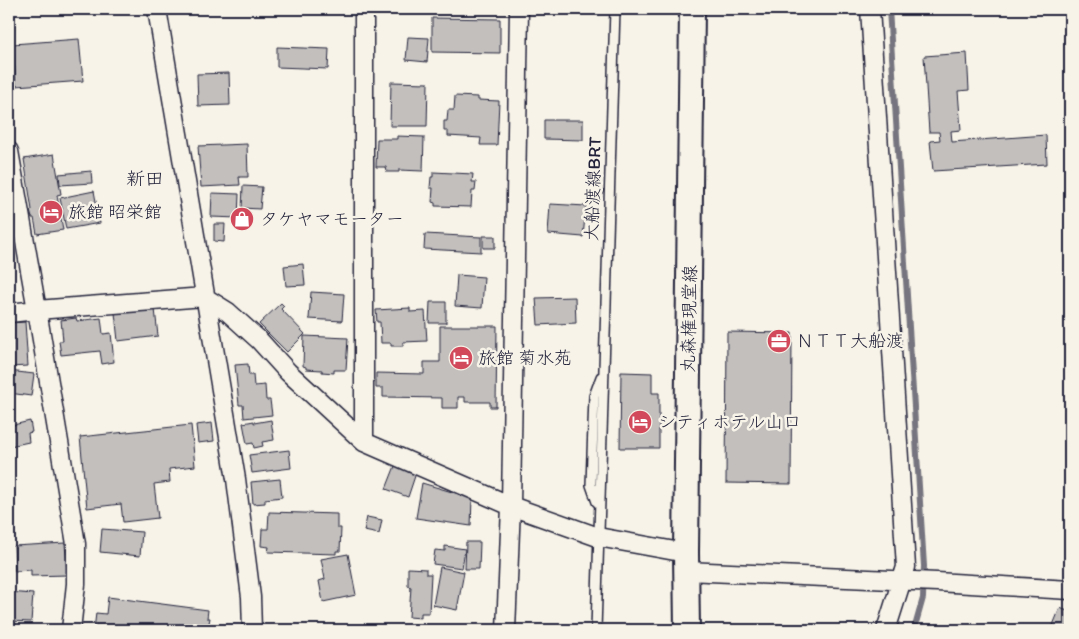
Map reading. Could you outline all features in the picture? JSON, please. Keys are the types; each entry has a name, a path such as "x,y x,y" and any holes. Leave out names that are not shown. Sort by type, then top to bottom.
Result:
{"main road":[{"name":"丸森権現堂線","path":"687,630 686,562 692,9"}],"street":[{"path":"157,9 236,479 251,597 252,630"},
{"path":"364,9 364,442"},
{"path":"506,630 511,506 519,9"},
{"path":"870,9 906,566 906,581 886,630"},
{"path":"9,151 38,310 76,544 76,584 71,630"},
{"path":"9,313 204,297 228,312 253,334 288,372 364,442 511,506 598,537 686,562 906,581 1070,590"}],"lane":[{"name":"大船渡線BRT","path":"596,630 615,9"}],"building":[{"path":"432,18 500,19 500,53 432,52"},
{"path":"408,37 429,38 427,62 406,60"},
{"path":"79,39 83,81 16,86 13,44"},
{"path":"277,47 329,49 328,69 277,67"},
{"path":"967,53 969,90 958,91 961,130 951,131 952,142 1046,135 1047,164 933,171 930,141 940,140 939,132 929,132 924,56"},
{"path":"229,73 230,105 198,106 197,74"},
{"path":"391,82 428,83 427,126 390,126"},
{"path":"455,96 478,97 478,100 499,101 497,145 480,145 481,138 448,136 448,131 444,131 444,121 447,121 448,110 454,110"},
{"path":"544,120 583,120 583,140 544,139"},
{"path":"397,136 424,137 423,171 399,170 399,172 387,172 386,167 376,167 377,139 397,139"},
{"path":"247,144 248,177 239,177 240,185 201,187 198,146"},
{"path":"54,154 61,194 57,195 63,230 37,234 34,218 32,218 30,211 32,210 24,159"},
{"path":"91,171 92,183 60,185 59,174"},
{"path":"433,172 473,174 472,182 476,182 475,191 472,191 471,207 435,206 435,203 432,202 433,188 430,188"},
{"path":"243,186 262,187 260,209 242,208"},
{"path":"94,191 100,223 66,229 60,198"},
{"path":"212,193 239,194 238,218 211,217"},
{"path":"550,204 586,206 583,237 548,234"},
{"path":"214,224 225,224 224,242 214,241"},
{"path":"425,234 481,237 481,252 424,249"},
{"path":"483,236 495,236 495,248 483,248"},
{"path":"303,264 305,285 286,286 284,266"},
{"path":"457,275 484,277 482,308 455,306"},
{"path":"311,292 344,294 342,321 309,319"},
{"path":"575,297 576,323 538,325 536,298"},
{"path":"430,302 446,302 446,323 429,323"},
{"path":"281,303 284,306 281,309 305,334 287,352 259,324"},
{"path":"410,308 410,312 425,311 427,341 403,342 403,346 391,346 391,343 381,343 380,322 377,322 376,310"},
{"path":"155,309 158,336 118,341 115,313"},
{"path":"76,318 77,321 101,318 103,334 111,333 114,362 102,364 100,351 61,355 59,341 63,341 61,320"},
{"path":"25,322 28,366 9,367 9,323"},
{"path":"440,326 497,326 496,407 490,407 490,402 465,402 465,397 458,397 458,408 442,408 442,398 383,397 383,388 376,388 376,373 424,374 424,362 440,362"},
{"path":"727,332 792,333 791,484 726,483"},
{"path":"304,336 348,338 346,370 334,370 334,373 306,369 303,366"},
{"path":"248,364 249,375 253,375 254,386 265,385 266,400 270,400 272,415 244,418 243,405 239,405 235,365"},
{"path":"9,371 34,374 31,396 9,393"},
{"path":"621,372 652,373 652,393 659,393 659,448 620,448"},
{"path":"271,420 274,440 262,442 263,446 254,448 253,443 247,444 243,423"},
{"path":"30,421 32,432 28,433 29,442 10,446 9,426"},
{"path":"212,423 214,441 198,443 196,425"},
{"path":"191,425 195,466 169,469 170,482 154,484 158,518 123,522 121,504 87,508 80,437"},
{"path":"289,450 291,468 252,473 249,455"},
{"path":"395,466 416,473 408,497 386,489"},
{"path":"280,479 282,497 265,499 265,503 253,504 251,482"},
{"path":"422,483 472,498 471,526 416,518"},
{"path":"269,512 337,514 337,528 341,528 340,551 336,551 336,554 268,552 269,547 261,546 262,529 268,529"},
{"path":"367,517 382,520 379,534 364,531"},
{"path":"102,529 142,532 140,556 100,552"},
{"path":"466,542 480,542 479,569 465,569"},
{"path":"65,543 67,575 31,576 31,570 15,571 14,546"},
{"path":"445,546 465,549 462,568 433,564 435,550 445,551"},
{"path":"348,554 356,595 323,602 319,581 325,579 321,559"},
{"path":"440,567 464,572 457,610 433,605"},
{"path":"408,568 426,569 426,574 431,574 429,613 421,613 421,618 409,617 411,587 408,586"},
{"path":"9,592 33,594 31,622 9,621"},
{"path":"108,597 208,610 207,618 210,618 208,628 206,630 156,628 156,630 94,630 96,613 106,614"},
{"path":"1060,608 1070,612 1070,630 1051,630"}],"waterway":[{"path":"889,9 924,566 923,598 914,630"}],"place":[{"name":"旅館 昭栄館","path":"51,212"},
{"name":"タケヤマモーター","path":"242,219"},
{"name":"ＮＴＴ大船渡","path":"779,341"},
{"name":"旅館 菊水苑","path":"461,358"},
{"name":"シティホテル山口","path":"640,422"}],"district":[{"name":"新田","path":"145,178"}]}
